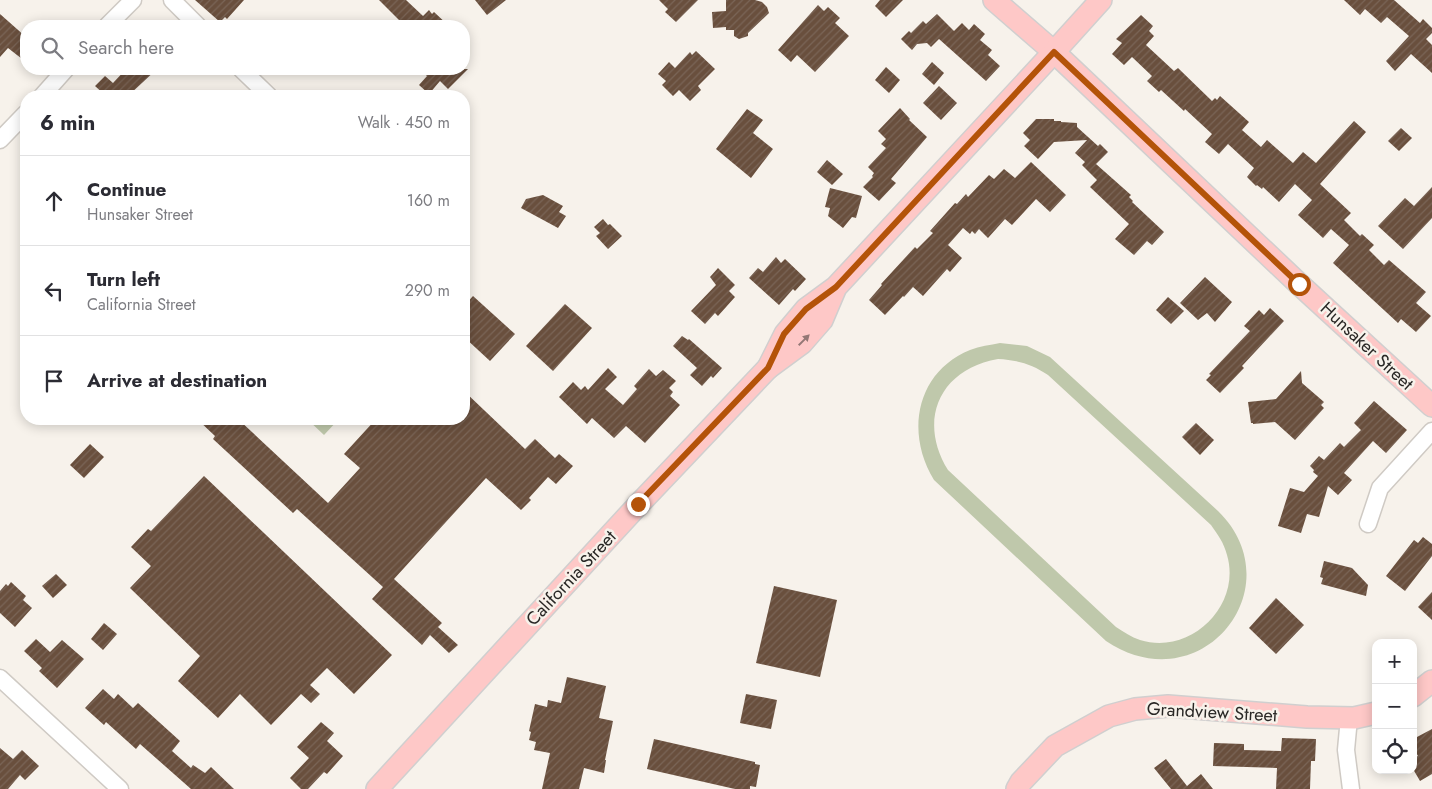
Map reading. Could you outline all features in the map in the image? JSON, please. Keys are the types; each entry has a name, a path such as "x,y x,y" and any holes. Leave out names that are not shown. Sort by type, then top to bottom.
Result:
{"main road":[{"name":"Hunsaker Street","path":"994,0 1054,52 1432,406"},
{"name":"California Street","path":"377,789 638,504 768,368 784,334 806,309 836,287 1100,0"},
{"path":"1417,693 1432,682"},
{"name":"Grandview Street","path":"1017,789 1020,782 1055,746 1108,716 1135,708 1168,706 1307,717 1349,718 1372,714"}],"street":[{"path":"113,20 133,0"},
{"path":"172,0 192,20"},
{"path":"47,90 61,75"},
{"path":"247,75 263,90"},
{"path":"0,140 20,119"},
{"path":"1368,524 1380,488 1432,431"},
{"path":"0,678 120,789"},
{"path":"1349,718 1346,750 1351,789"}],"green space":[{"path":"1000,343 1027,346 1050,357 1218,511 1239,541 1246,572 1242,602 1227,628 1204,648 1175,658 1142,657 1106,641 934,480 925,462 918,424 927,388 938,373 952,360 970,350","holes":["998,359 1030,365 1048,375 1211,525 1216,532 1227,555 1230,574 1227,592 1219,609 1208,623 1193,634 1177,641 1159,643 1137,639 1116,627 948,470 939,451 935,433 935,416 940,399 949,385 961,374 978,365"]},
{"path":"313,425 333,425 324,435"}],"building":[{"path":"195,0 244,0 227,19 225,17 222,20 218,20"},
{"path":"379,0 406,0 423,16 429,10 443,20 399,20"},
{"path":"475,0 506,0 487,15"},
{"path":"659,0 698,0 676,22 665,12 668,9"},
{"path":"726,0 755,0 762,2 767,7 769,13 748,33 748,36 739,39 734,36 734,30 726,30 726,27 713,28 712,12 726,11"},
{"path":"880,0 903,0 886,17 875,6"},
{"path":"1344,0 1394,0 1420,23 1423,19 1432,28 1432,33 1426,39 1432,45 1432,73 1411,54 1395,71 1386,61 1409,36 1387,17 1381,23 1365,9 1360,15"},
{"path":"818,5 824,11 828,7 840,18 835,23 849,36 815,72 797,55 791,62 778,50"},
{"path":"0,14 20,32 20,57 8,48 0,57"},
{"path":"937,14 954,31 962,23 969,30 974,24 985,34 980,40 992,50 988,55 1000,66 986,81 939,39 931,47 927,43 917,44 912,50 901,39 909,31 911,33 923,21 926,24"},
{"path":"1141,15 1153,26 1149,31 1154,36 1146,45 1174,71 1178,68 1212,101 1215,98 1217,100 1220,96 1249,122 1242,130 1261,147 1267,140 1293,163 1303,152 1316,163 1354,121 1366,132 1320,184 1351,213 1344,220 1360,236 1362,234 1374,245 1369,250 1384,265 1389,260 1426,292 1416,303 1431,316 1416,332 1401,319 1398,323 1333,263 1349,245 1331,229 1323,238 1298,215 1312,200 1295,184 1279,202 1263,187 1262,189 1256,186 1247,177 1254,168 1228,144 1219,154 1205,142 1212,134 1185,109 1184,111 1161,90 1159,92 1147,81 1152,76 1132,57 1124,65 1112,54 1122,43 1116,39"},
{"path":"696,51 715,69 698,86 701,90 690,101 679,90 673,96 662,85 666,81 658,74 669,62 675,68 690,52 692,55"},
{"path":"932,62 944,73 934,85 922,74"},
{"path":"886,67 900,80 889,93 875,80"},
{"path":"120,75 151,75 134,90 99,90 95,86 105,76 113,83"},
{"path":"462,75 448,89 440,81 432,90 425,90 419,85 427,76"},
{"path":"939,86 957,103 941,120 923,103"},
{"path":"900,108 909,120 927,137 891,179 896,183 879,201 863,187 873,177 874,173 868,167 886,148 881,144 886,139 878,131"},
{"path":"747,109 763,120 753,133 773,149 751,178 716,149"},
{"path":"1036,119 1054,119 1054,121 1077,123 1077,127 1098,146 1100,144 1108,152 1096,164 1131,195 1129,197 1132,202 1164,232 1152,245 1147,241 1134,255 1115,239 1129,224 1090,187 1097,180 1082,165 1085,162 1075,153 1087,140 1054,142 1038,159 1024,146 1030,140 1023,133"},
{"path":"1401,128 1412,138 1399,151 1388,141"},
{"path":"827,160 843,174 832,185 817,172"},
{"path":"1031,162 1066,195 1050,212 1036,199 1012,225 1005,219 988,238 979,229 975,234 972,231 970,234 963,228 948,245 962,258 950,272 947,269 923,296 913,287 885,315 869,300 915,247 917,249 933,233 930,231 955,203 957,204 966,194 968,197 989,175 994,179 1004,169 1015,178"},
{"path":"1432,187 1432,218 1403,249 1378,226 1405,198 1414,206"},
{"path":"830,188 862,196 856,218 852,217 843,228 828,216 830,208 825,207"},
{"path":"543,195 563,206 559,212 566,216 558,228 521,208 526,199"},
{"path":"603,219 622,236 608,249 596,236 600,233 594,227"},
{"path":"776,257 781,263 785,259 806,279 795,291 793,289 779,305 749,278 758,268 763,272"},
{"path":"718,268 735,285 729,291 735,297 718,316 715,313 705,324 691,311 716,285 710,277"},
{"path":"1205,277 1232,302 1215,322 1207,313 1198,320 1180,303"},
{"path":"473,296 515,334 490,361 470,343 470,299"},
{"path":"1168,297 1184,311 1171,324 1156,310"},
{"path":"565,304 592,328 553,371 526,346"},
{"path":"1270,308 1284,321 1220,393 1206,380 1211,375 1209,374 1250,331 1244,326 1259,310 1264,315"},
{"path":"682,336 689,339 722,368 702,386 690,375 697,368 673,346"},
{"path":"608,368 617,377 605,389 623,405 637,389 634,386 649,369 656,376 663,370 676,381 669,388 673,392 670,396 680,405 645,443 626,426 614,438 592,418 587,424 559,397 573,382 581,390 585,386 588,390"},
{"path":"1301,371 1302,383 1324,402 1321,405 1324,408 1295,440 1275,422 1251,423 1248,402 1276,399"},
{"path":"470,397 525,449 535,439 555,458 559,454 573,466 556,484 548,477 521,510 486,478 394,579 442,623 438,627 458,645 449,653 430,635 422,645 372,599 383,587 297,509 293,513 213,439 215,436 203,425 244,425 328,503 360,468 344,454 371,425 470,425"},
{"path":"1374,401 1407,430 1386,453 1373,441 1344,473 1352,480 1338,495 1328,486 1319,517 1307,514 1301,533 1278,526 1290,488 1304,492 1318,476 1310,466 1319,456 1324,460 1340,443 1344,447 1361,430 1354,423"},
{"path":"1196,423 1214,440 1200,455 1182,437"},
{"path":"90,444 104,457 84,478 70,465"},
{"path":"204,476 392,655 354,694 327,668 310,685 320,694 311,703 301,694 271,725 240,694 218,718 178,681 200,656 130,588 151,566 131,547 148,529 151,531"},
{"path":"1423,537 1432,544 1432,556 1405,591 1386,576 1414,540 1418,543"},
{"path":"1324,561 1352,568 1368,585 1366,596 1321,584 1323,578 1320,577"},
{"path":"56,574 67,585 53,598 42,586"},
{"path":"11,582 26,596 23,600 32,608 15,627 0,613 0,591 6,584 8,586"},
{"path":"774,586 837,600 820,677 756,663"},
{"path":"1432,592 1432,620 1418,607"},
{"path":"1276,598 1304,625 1276,654 1249,628"},
{"path":"104,623 117,634 103,650 91,639"},
{"path":"36,639 50,652 62,640 84,659 57,688 39,671 42,668 24,651"},
{"path":"567,677 606,686 599,718 613,721 604,773 584,768 579,789 542,789 550,753 534,750 536,742 529,740 535,704 547,707 548,700 561,703"},
{"path":"103,689 114,699 118,694 133,708 138,703 180,741 172,751 191,768 193,765 205,773 211,767 234,789 191,789 140,744 136,749 106,722 104,725 85,708"},
{"path":"746,694 777,700 771,729 740,723"},
{"path":"321,722 334,733 327,741 343,756 327,774 324,772 308,789 301,789 290,778 309,758 297,747"},
{"path":"1432,729 1432,774 1420,781 1416,774 1418,756 1417,737"},
{"path":"1282,738 1316,739 1315,761 1311,761 1310,789 1276,789 1277,768 1213,766 1214,743 1244,744 1244,750 1281,751"},
{"path":"654,739 755,762 755,764 760,765 756,787 750,786 750,789 735,789 647,769"},
{"path":"0,748 13,759 22,750 39,766 25,780 20,775 8,789 0,789"},
{"path":"1166,759 1187,786 1201,774 1213,789 1171,789 1154,768"}],"route":[{"path":"638,504 768,368 784,334 806,309 836,287 1054,52 1299,284"}]}
